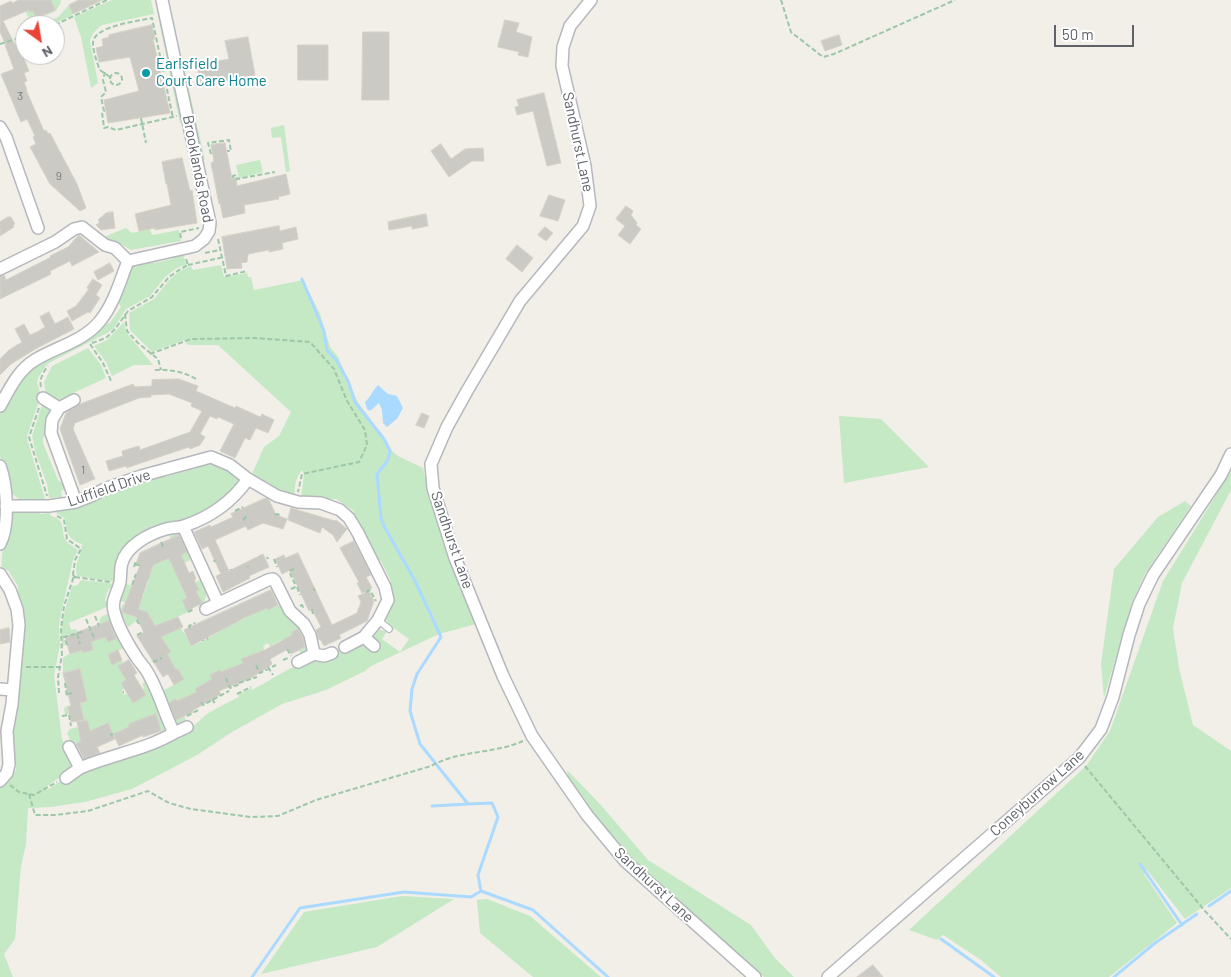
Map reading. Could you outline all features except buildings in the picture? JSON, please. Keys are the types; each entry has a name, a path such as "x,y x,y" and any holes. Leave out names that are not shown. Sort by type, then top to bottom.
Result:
{"street":[{"name":"Brooklands Road","path":"128,262 195,246 210,231 198,163 162,0"},
{"name":"Sandhurst Lane","path":"591,0 570,26 563,47 562,66 585,166 590,206 584,226 520,301 447,427 431,464 433,488 455,558 503,676 532,736 587,815 625,861 755,977"},
{"path":"0,127 6,137 38,228"},
{"path":"0,269 56,242 74,229 82,227 105,245 114,248 128,262 115,295 101,321 78,338 34,361 24,369 5,385 0,406"},
{"path":"43,398 59,408"},
{"path":"74,400 59,408 52,420 51,433 76,502"},
{"name":"Luffield Drive","path":"6,506 49,506 76,502 107,488 211,452 248,480 276,496 298,502 321,502 340,510 350,518 385,587 388,600 378,620 364,637 345,646"},
{"name":"Coneyburrow Lane","path":"828,977 1079,758 1101,729 1114,696 1129,635 1139,604 1152,575 1221,475 1231,454"},
{"path":"0,466 4,478 3,494 6,506 4,533 0,544"},
{"path":"174,733 150,675 132,651 114,612 114,599 126,584 122,563 128,551 137,543 166,529 183,526 224,506 248,480"},
{"path":"183,526 218,603"},
{"path":"1,578 10,590 18,609 19,625 7,731 9,764 7,772 1,780"},
{"path":"201,609 268,580 274,580 290,611 304,624 310,635 314,654"},
{"path":"364,637 374,646"},
{"path":"294,659 314,654 324,656 332,652"},
{"path":"0,689 13,690"},
{"path":"66,778 80,768 107,757 155,742 174,733 186,722"},
{"path":"69,747 80,768"}],"lane":[{"path":"378,620 389,629"}],"path":[{"path":"65,20 107,0"},
{"path":"781,0 791,32 823,57 834,54 955,0"},
{"path":"110,77 114,73 118,73 122,81 120,84 114,84 110,77 100,70 93,42 95,37 107,28 152,18 173,118"},
{"path":"0,44 15,39"},
{"path":"105,72 106,92 101,97 104,111 102,112 104,128 108,127 116,130 177,116"},
{"path":"141,118 146,143"},
{"path":"215,154 209,155 208,143 229,140 232,155"},
{"path":"227,151 231,150"},
{"path":"233,178 235,175 237,179 275,172"},
{"path":"217,235 226,276 247,271"},
{"path":"188,266 222,258"},
{"path":"125,314 127,330 150,354 158,359 161,370"},
{"path":"150,354 191,339 254,338 310,342 334,369 347,401 365,430 367,445 359,462 302,474 298,485 298,502"},
{"path":"90,344 103,363 112,383"},
{"path":"155,370 187,374 196,379"},
{"path":"276,515 282,516"},
{"path":"243,520 247,516"},
{"path":"161,542 164,548"},
{"path":"274,560 277,567"},
{"path":"135,564 142,566"},
{"path":"294,569 289,571 300,595"},
{"path":"59,693 58,677 61,667 62,647 60,638 64,606 74,578 126,584 136,576"},
{"path":"366,592 370,590 376,601 375,604"},
{"path":"188,612 201,609"},
{"path":"313,614 312,610 314,609"},
{"path":"95,616 99,626"},
{"path":"86,619 94,638"},
{"path":"139,624 137,621 140,619"},
{"path":"190,628 189,626 195,624"},
{"path":"62,647 67,645 64,637 85,631"},
{"path":"139,641 136,636 144,631"},
{"path":"77,633 80,644"},
{"path":"287,649 294,659"},
{"path":"153,663 162,658"},
{"path":"256,665 260,673 276,665"},
{"path":"15,667 61,667"},
{"path":"269,668 273,675"},
{"path":"226,678 230,688 257,677"},
{"path":"65,683 67,696 73,693"},
{"path":"237,694 251,687"},
{"path":"202,702 203,705 229,691"},
{"path":"212,700 216,705"},
{"path":"186,722 200,709"},
{"path":"62,716 69,715 71,725 76,722"},
{"path":"29,794 35,814 56,815 88,811 148,791 169,803 191,809 251,817 278,816 316,800 431,766 443,759 512,746 532,736"},
{"path":"1079,758 1205,911 1231,939"},
{"path":"1,780 19,792 34,795 66,778"}],"green space":[{"path":"51,0 60,0 61,2 56,11 43,15 53,10"},
{"path":"112,0 151,0 154,14 102,25 94,32 90,41 98,83 91,88 81,37 74,17"},
{"path":"157,2 183,122 180,123 157,11"},
{"path":"69,5 73,15 65,19 65,15 60,15"},
{"path":"25,11 33,11 35,15 27,15"},
{"path":"181,63 183,64 205,160 202,158"},
{"path":"284,125 290,171 286,172 281,137 272,138 271,128"},
{"path":"260,160 263,172 239,178 236,165"},
{"path":"126,228 132,233 150,229 152,235 179,230 181,241 131,250 116,241 114,244 103,239"},
{"path":"183,253 186,265 177,268 165,277 150,296 126,309 114,328 47,364 38,378 37,383 41,395 27,436 45,499 19,499 9,491 7,469 0,457 0,414 29,371 36,365 103,325 110,323 121,307 118,301 124,280 130,269 141,262 149,260 154,263 172,259 175,254"},
{"path":"221,265 224,277 247,273 248,277 251,277 254,290 303,280 320,314 330,347 338,357 357,401 392,451 423,468 439,528 476,624 439,634 371,666 365,671 326,690 282,704 232,732 197,755 132,789 85,802 28,808 26,844 21,866 15,939 4,954 13,977 0,977 0,788 16,770 15,759 12,755 18,586 8,570 2,569 4,540 13,512 37,510 40,514 49,513 61,522 65,539 78,550 73,560 62,609 59,625 60,645 54,675 62,739 73,768 46,787 47,790 64,779 68,783 87,770 161,747 166,742 189,730 207,714 239,697 238,695 251,688 252,690 307,661 331,659 334,658 332,654 343,648 346,652 362,645 367,645 379,630 387,631 382,639 400,652 409,639 388,624 386,619 391,581 354,517 354,511 336,499 301,499 304,474 302,470 296,484 295,499 292,494 270,487 252,474 264,447 279,436 291,412 218,345 188,345 184,340 152,352 130,330 129,313 154,299 170,279 180,271 191,266 193,270"},
{"path":"124,322 126,332 153,365 134,365 112,376 106,362 94,346 107,340"},
{"path":"88,348 101,365 106,378 58,400 46,394 44,382 52,366"},
{"path":"43,402 49,406 50,414 49,427 43,438 43,443 58,480 65,489 61,491 62,497 49,498 47,484 36,454 32,436"},
{"path":"839,416 881,419 929,467 844,483"},
{"path":"210,464 228,470 235,476 239,484 218,506 191,519 171,524 157,524 139,533 116,582 77,576 76,567 82,544 71,538 66,528 66,519 56,513 58,510 78,506 110,491 115,493 125,489 128,484 161,475 166,477 187,471 194,466"},
{"path":"1231,471 1231,490 1182,583 1173,628 1179,668 1193,725 1231,751 1231,888 1185,919 1147,870 1144,874 1177,923 1109,977 1001,977 981,960 943,935 937,940 909,930 1086,766 1110,731 1163,581"},
{"path":"1185,501 1191,506 1146,572 1132,602 1104,698 1101,664 1114,569 1158,517"},
{"path":"177,532 182,537 192,557 184,563 188,574 178,579 186,596 198,590 195,582 202,579 207,589 204,605 196,608 202,604 197,594 182,600 188,612 167,622 171,632 181,628 191,646 219,632 213,618 232,613 237,622 246,618 242,609 244,608 248,616 266,607 268,610 281,604 304,634 307,641 308,651 302,656 299,650 307,646 298,629 291,633 294,639 286,650 281,640 272,645 275,651 273,652 268,643 263,646 265,651 242,659 243,663 224,671 227,678 225,679 220,670 211,675 212,679 195,689 202,702 200,703 195,693 186,697 179,705 176,700 168,703 176,720 184,716 187,723 176,726 161,692 184,679 178,669 176,670 161,657 170,652 166,645 164,646 139,619 143,611 117,599 124,583 132,586 130,592 143,597 148,582 137,578 141,567 187,552 179,535 171,539 168,533"},
{"path":"81,580 116,584 108,590 105,600 109,606 69,623 71,630 76,629 77,632 63,636 65,645 63,646 62,624 72,586 78,585"},
{"path":"123,604 125,605 123,612 139,619 128,627 120,611"},
{"path":"110,613 126,647 108,655 112,665 122,660 123,663 118,666 126,680 121,683 123,686 134,683 122,690 125,695 127,693 133,703 144,688 142,684 147,681 167,730 166,733 154,738 153,735 161,732 156,715 148,717 149,723 139,721 129,724 130,736 126,728 113,734 107,723 102,726 107,735 83,740 75,744 83,760 89,758 91,760 86,762 80,761 67,733 70,729 88,725 87,720 77,722 84,719 80,704 68,707 69,714 65,715 64,708 86,701 80,669 63,673 63,658 81,650 80,644 84,653 93,650 90,639 97,640 105,637 108,642 116,639 99,622 101,617"},
{"path":"567,770 599,803 648,860 751,925 774,957 794,977 764,977 629,857 569,782"},
{"path":"402,896 454,899 377,947 261,974 304,912"},
{"path":"487,899 530,916 601,977 533,977 480,933 477,900"}],"water":[{"path":"378,385 388,394 397,396 403,408 397,419 387,427 383,423 382,410 379,403 370,411 367,409 365,402"}],"waterway":[{"path":"302,279 324,331 327,350 337,361 348,381 355,402 384,439 390,451 388,460 377,474 381,518 415,581 441,637 417,674 412,689 410,711 420,744 468,804 492,803 498,817 478,875 481,891"},
{"path":"432,806 468,804"},
{"path":"1140,864 1182,925"},
{"path":"252,977 300,908 404,892 471,897 481,891 533,910 608,977"},
{"path":"1209,906 1231,891"},
{"path":"1114,977 1155,943 1197,914"},
{"path":"941,939 994,977"}],"place":[{"name":"Earlsfield Court Care Home","path":"146,73"}]}
